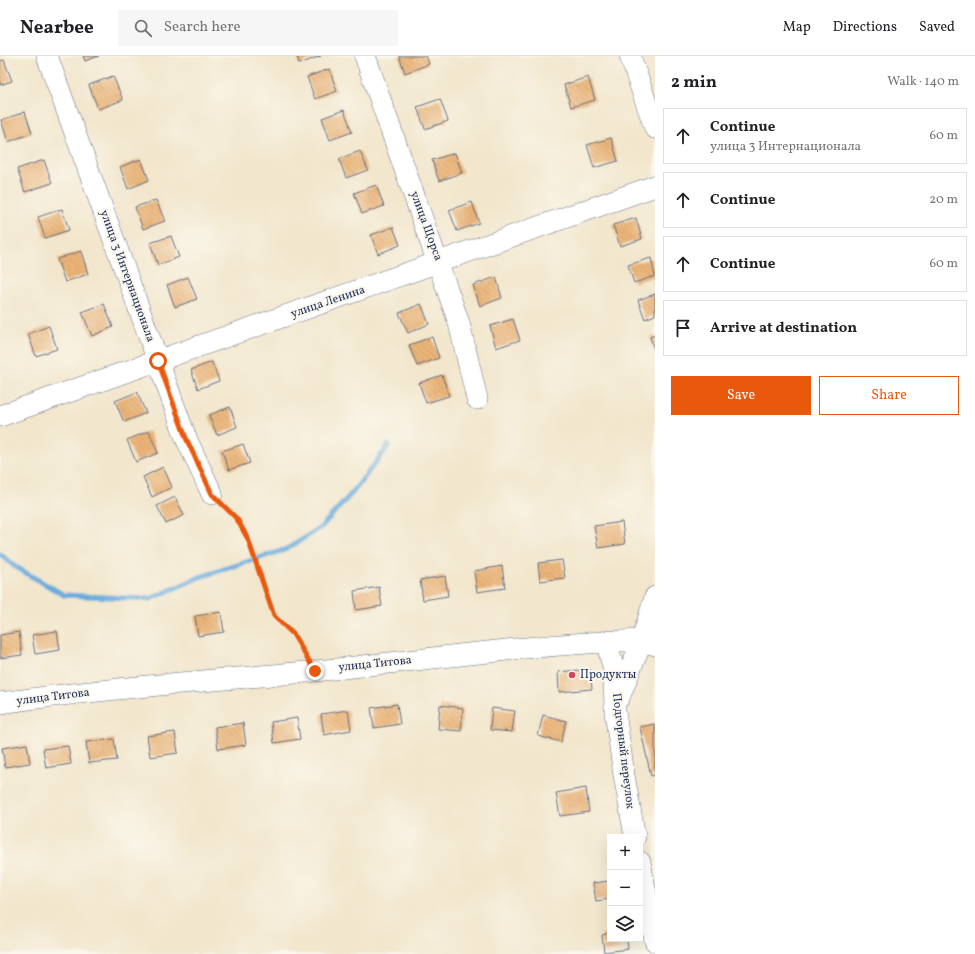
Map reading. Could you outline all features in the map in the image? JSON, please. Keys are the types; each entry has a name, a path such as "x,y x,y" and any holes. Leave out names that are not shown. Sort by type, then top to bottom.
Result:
{"street":[{"name":"улица 3 Интернационала","path":"47,56 186,438 212,494"},
{"name":"улица Щорса","path":"365,56 459,323 476,399"},
{"path":"630,56 655,128"},
{"name":"улица Ленина","path":"0,416 655,186"},
{"path":"615,712 648,642 655,597"},
{"name":"улица Титова","path":"0,703 55,695 315,671 606,641 648,642"},
{"name":"Подгорный переулок","path":"606,641 614,670 615,712 634,834"},
{"path":"642,870 655,942"}],"path":[{"path":"212,494 237,519 248,539 274,616 293,634 315,671"}],"building":[{"path":"83,56 99,56 85,61"},
{"path":"297,56 321,56 299,64"},
{"path":"399,56 426,56 429,64 405,73"},
{"path":"4,60 12,81 0,85 0,61"},
{"path":"329,69 337,91 315,99 307,77"},
{"path":"113,76 123,100 98,109 89,85"},
{"path":"588,77 595,100 571,107 564,85"},
{"path":"440,99 448,121 425,129 417,107"},
{"path":"344,110 352,132 330,140 322,118"},
{"path":"25,112 32,133 8,142 1,120"},
{"path":"611,138 618,161 594,168 587,145"},
{"path":"360,151 368,170 346,178 339,159"},
{"path":"455,153 462,173 439,181 432,160"},
{"path":"141,159 149,180 128,189 120,167"},
{"path":"44,160 52,183 25,192 17,169"},
{"path":"376,185 384,206 362,214 354,193"},
{"path":"156,200 165,221 143,229 135,207"},
{"path":"472,202 479,223 457,231 449,210"},
{"path":"62,209 69,230 45,238 38,217"},
{"path":"636,218 642,239 620,246 613,225"},
{"path":"393,227 400,245 378,254 371,235"},
{"path":"171,236 179,257 158,265 150,243"},
{"path":"81,251 88,274 65,282 57,259"},
{"path":"651,258 655,276 634,283 628,265"},
{"path":"188,277 197,299 175,307 167,285"},
{"path":"496,277 502,298 480,306 473,285"},
{"path":"655,294 655,315 645,319 638,300"},
{"path":"104,304 113,327 92,336 82,312"},
{"path":"421,304 429,324 408,333 399,313"},
{"path":"513,319 520,340 496,348 490,326"},
{"path":"49,326 57,349 36,356 28,334"},
{"path":"655,335 655,352 650,337"},
{"path":"432,337 439,358 417,366 409,345"},
{"path":"212,362 219,381 198,389 191,370"},
{"path":"442,375 449,396 426,403 419,383"},
{"path":"137,392 146,413 124,422 115,401"},
{"path":"230,407 237,427 217,435 209,415"},
{"path":"149,431 158,453 136,462 127,440"},
{"path":"243,444 250,463 229,470 222,451"},
{"path":"163,467 172,487 152,497 143,477"},
{"path":"175,497 184,515 166,524 157,506"},
{"path":"622,522 625,544 598,548 594,526"},
{"path":"562,560 565,578 540,581 538,563"},
{"path":"502,566 505,588 477,592 474,571"},
{"path":"445,576 448,596 423,600 420,580"},
{"path":"379,587 382,606 356,610 354,591"},
{"path":"221,612 224,632 198,636 195,616"},
{"path":"57,631 60,650 35,654 32,635"},
{"path":"19,632 22,655 0,658 0,635"},
{"path":"590,669 592,689 559,692 558,672"},
{"path":"397,704 400,724 374,728 371,708"},
{"path":"440,705 463,708 461,731 438,729"},
{"path":"492,708 515,711 512,732 490,730"},
{"path":"348,710 351,730 324,735 321,714"},
{"path":"543,715 566,721 561,742 538,736"},
{"path":"297,718 300,739 274,743 271,722"},
{"path":"243,723 246,745 218,749 215,727"},
{"path":"655,724 655,775 651,776 640,727"},
{"path":"175,732 178,753 150,757 147,736"},
{"path":"114,739 117,760 89,763 86,742"},
{"path":"27,744 30,763 5,767 2,748"},
{"path":"68,746 71,764 46,768 43,749"},
{"path":"586,788 589,812 560,816 556,793"},
{"path":"607,881 607,899 596,901 593,883"},
{"path":"607,934 607,942 627,942 628,949 604,952 602,935"}],"waterway":[{"path":"0,554 14,566 64,595 150,599 200,577 287,549 321,527 353,492 389,445"}],"place":[{"name":"Продукты","path":"572,675"}],"route":[{"path":"158,361 186,438 212,494 237,519 248,539 274,616 293,634 315,671"}]}
